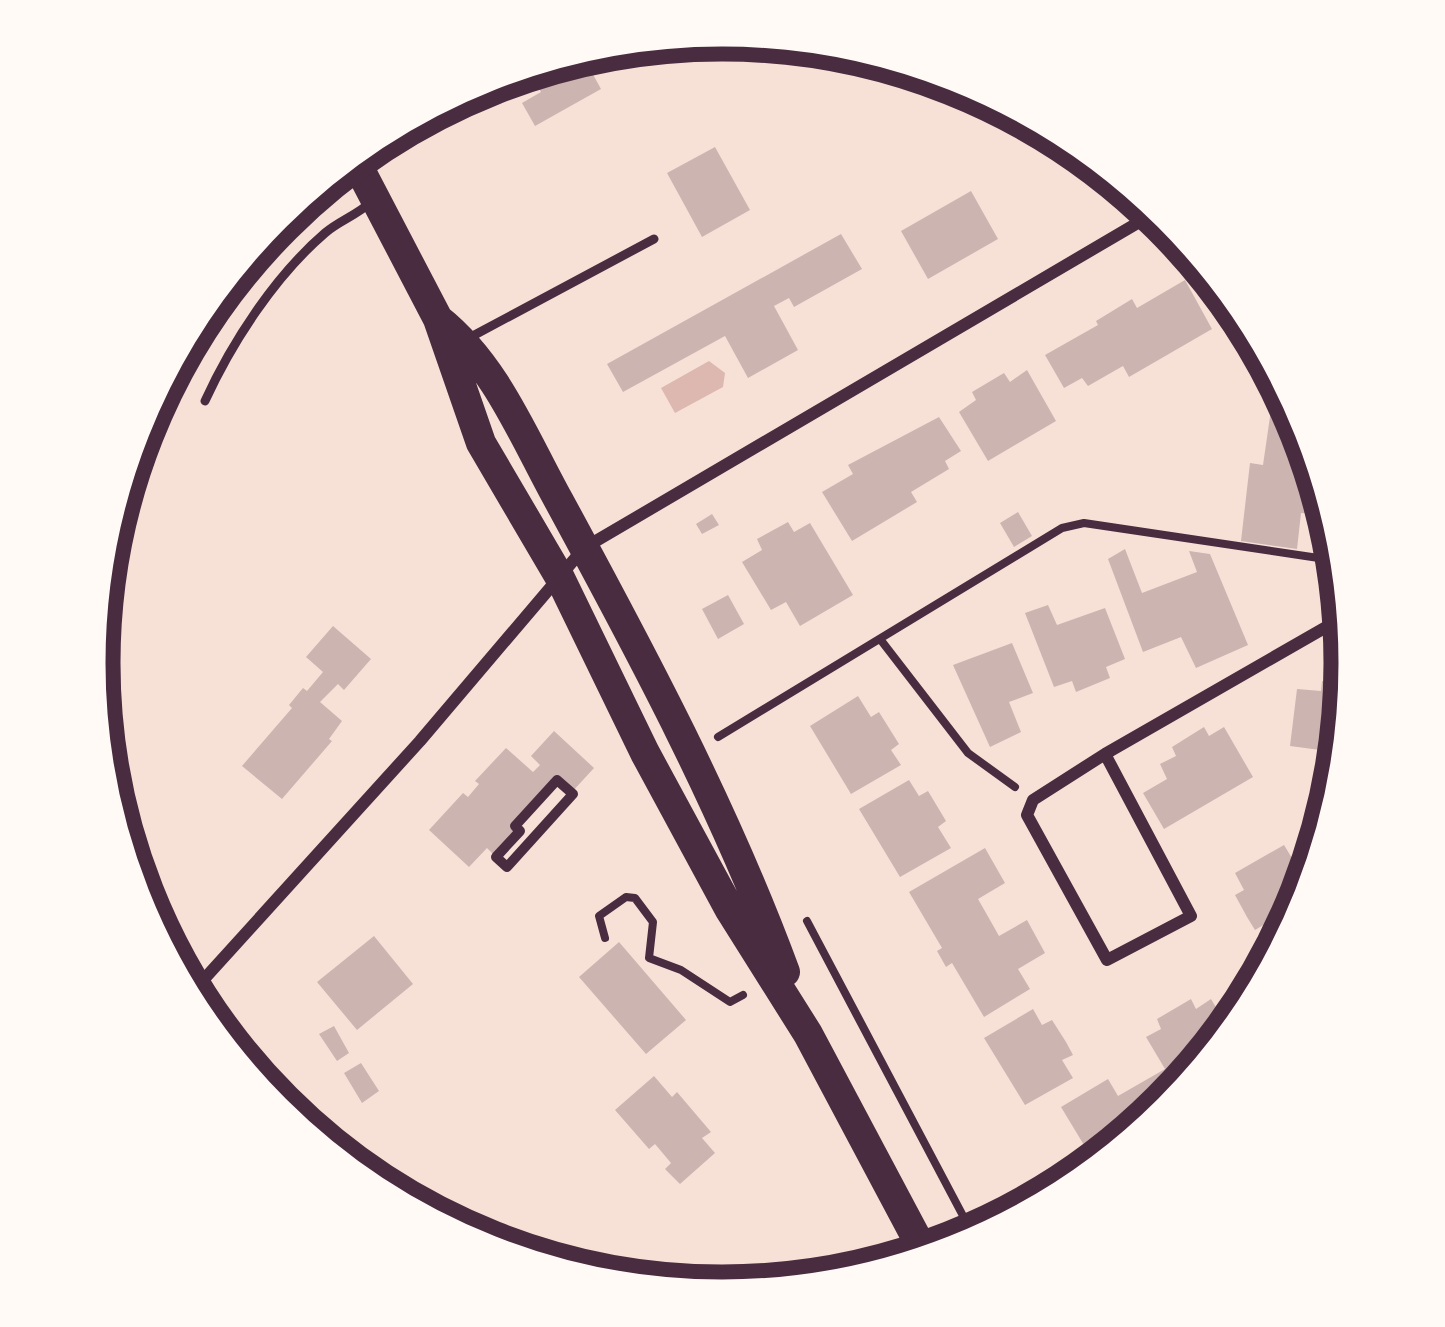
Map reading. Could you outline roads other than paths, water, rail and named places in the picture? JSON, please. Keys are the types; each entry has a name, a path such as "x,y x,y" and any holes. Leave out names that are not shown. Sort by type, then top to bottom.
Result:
{"main road":[{"path":"362,173 438,319 455,345 489,373 584,548 749,874 808,1034"},
{"path":"455,345 481,443 559,576 645,753 730,910 808,1034 919,1241"}],"street":[{"path":"203,981 420,741 584,548 1141,221"},
{"path":"1105,754 1191,916 1107,960 1027,815 1033,800 1105,754 1331,626"},
{"path":"557,780 573,794 507,867 496,857 520,831 515,826 557,780"}],"lane":[{"path":"205,401 226,360 295,262 331,228 376,199"},
{"path":"455,345 654,239"}]}
